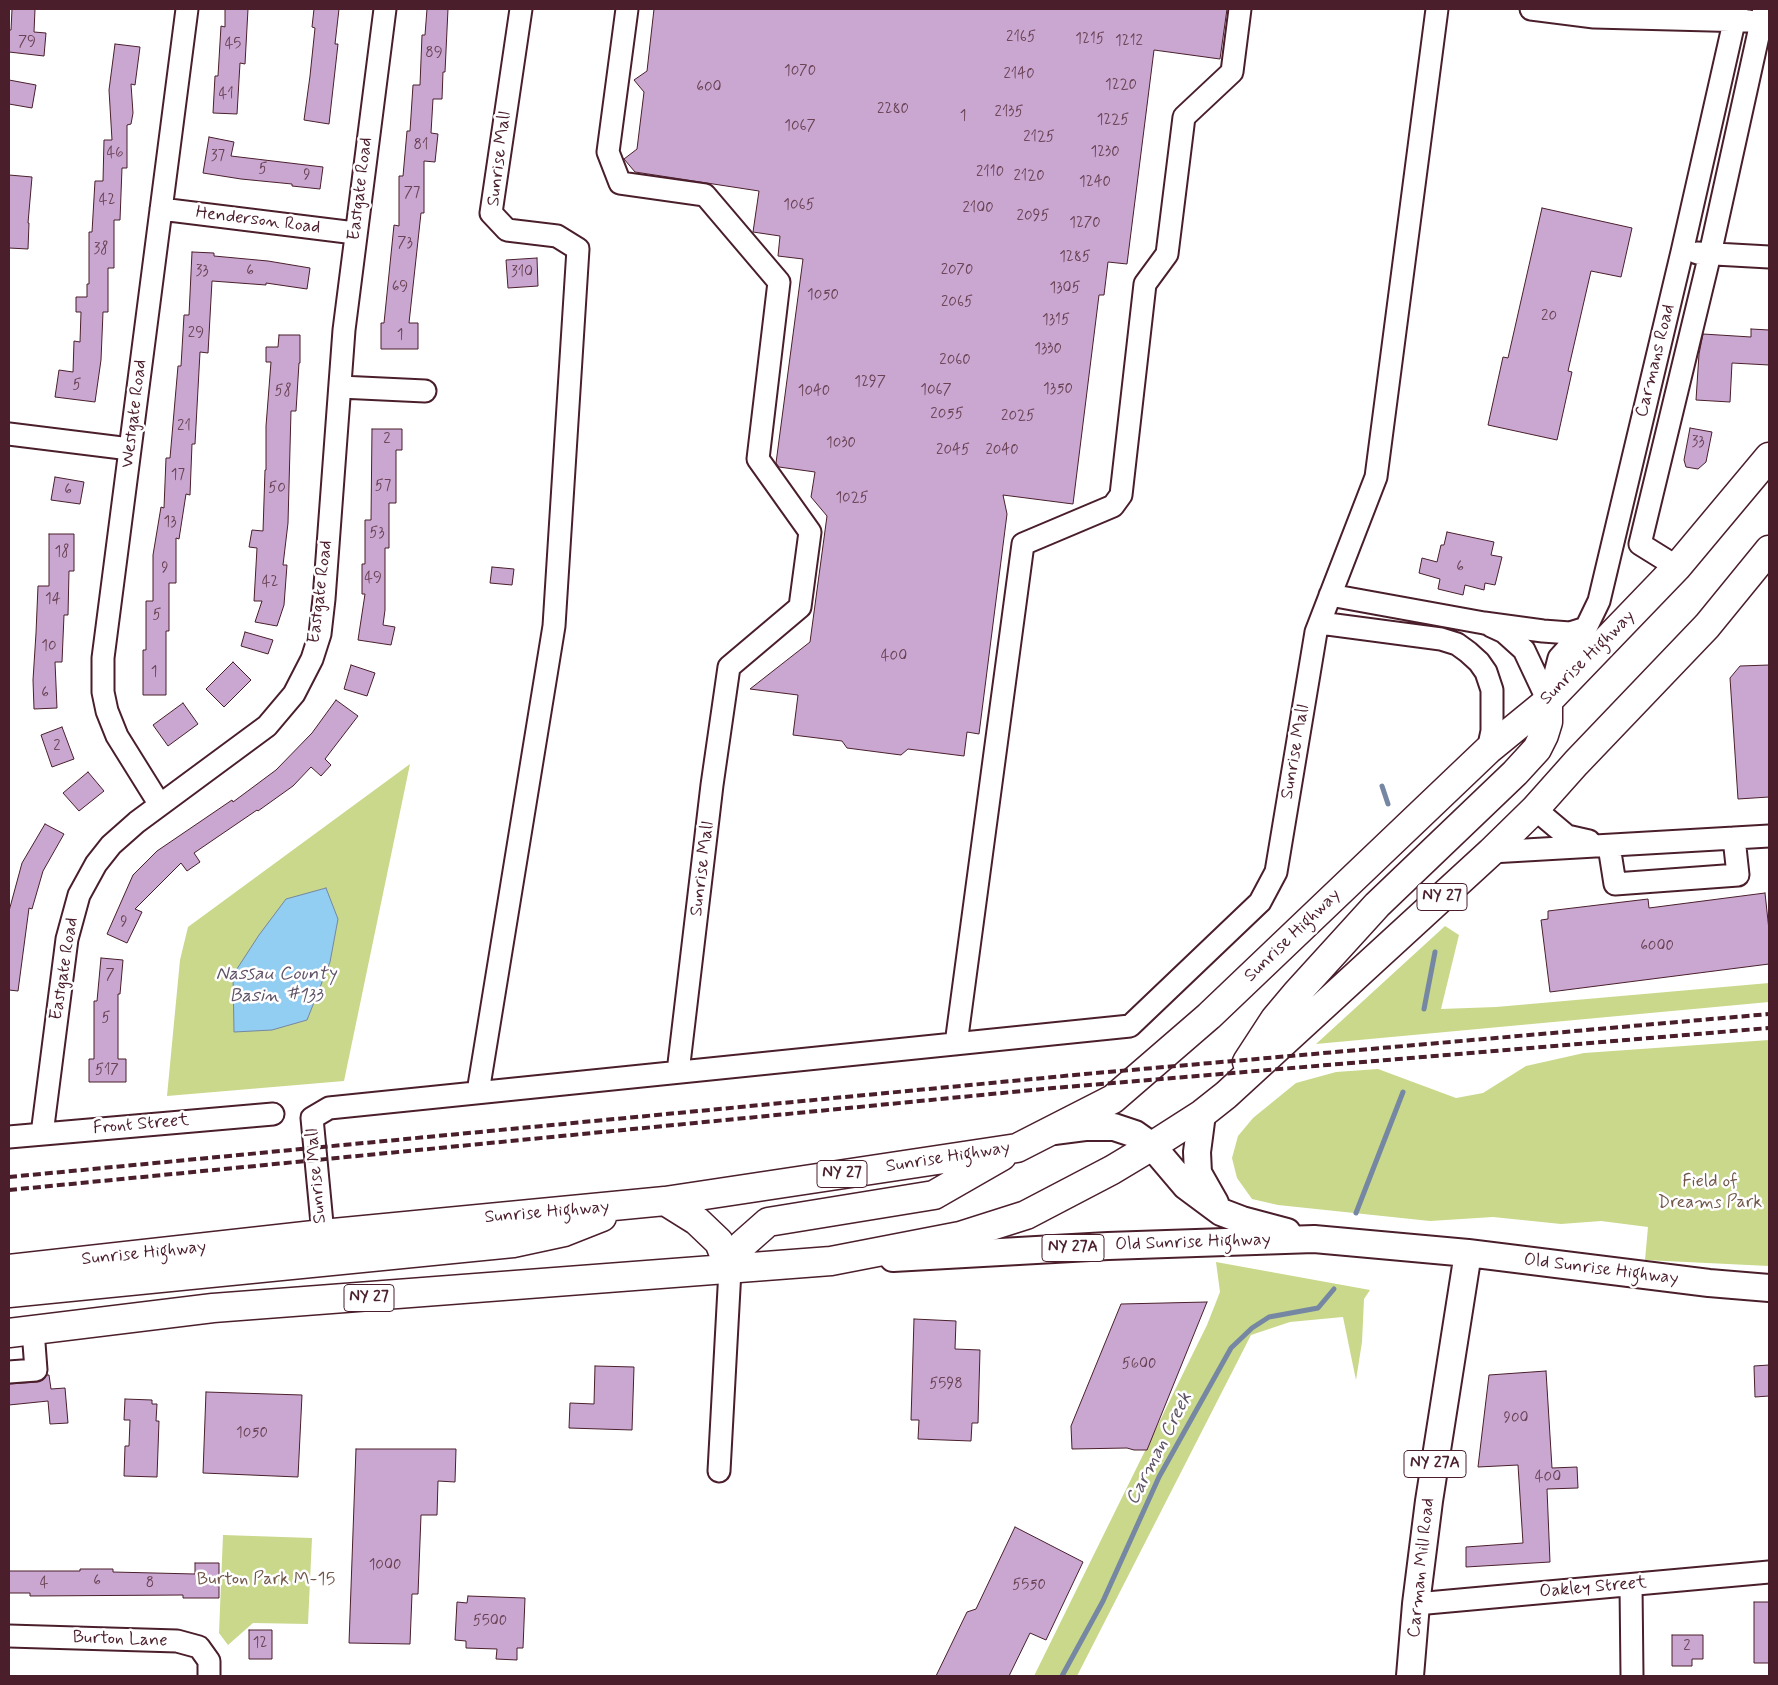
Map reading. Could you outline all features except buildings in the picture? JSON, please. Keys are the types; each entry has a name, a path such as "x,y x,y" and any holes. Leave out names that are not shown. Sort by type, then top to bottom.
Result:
{"highway":[{"name":"Sunrise Highway","path":"9,1269 323,1234 665,1201 1016,1148 1112,1099 1202,1022 1488,750 1548,701 1677,567 1769,457"},
{"name":"NY 27","path":"21,1332 213,1308 368,1298 496,1286 831,1261 960,1236 1026,1215 1112,1170 1152,1146 1202,1114 1226,1095 1535,810 1582,756 1707,626 1769,550"},
{"path":"1226,1095 1275,1019 1296,994 1377,906 1515,773 1537,749 1548,722 1548,701"},
{"path":"730,1270 742,1245 768,1222 934,1195 1016,1148"},
{"path":"665,1201 697,1221 720,1242 730,1270"},
{"path":"9,1293 513,1243 564,1232 631,1205"},
{"path":"213,1308 279,1286 323,1234"}],"main road":[{"path":"1202,1114 1197,1152 1198,1172 1221,1212"},
{"name":"Old Sunrise Highway","path":"1048,1131 1085,1127 1114,1127 1135,1134 1152,1146 1186,1186 1221,1212 1242,1220 1314,1239"},
{"name":"Old Sunrise Highway","path":"831,1261 1108,1246 1314,1239 1468,1253 1709,1283 1769,1288"},
{"name":"Carman Mill Road","path":"1410,1676 1416,1604 1429,1501 1468,1253"}],"street":[{"name":"Westgate Road","path":"160,805 117,736 107,711 103,692 103,658 187,9"},
{"name":"Eastgate Road","path":"42,1134 67,939 79,895 96,864 112,845 137,822 267,726 294,694 312,659 320,634 344,330 385,9"},
{"name":"Sunrise Mall","path":"478,1092 554,626 578,249 557,236 506,230 491,213 521,9"},
{"name":"Sunrise Mall","path":"627,9 608,152 620,183 706,194 779,282 758,459 810,532 800,608 729,667 712,785 678,1072"},
{"path":"956,1044 1023,544 1113,506 1121,494 1145,284 1167,254 1184,118 1232,72 1240,9"},
{"name":"Sunrise Mall","path":"323,1234 312,1118 329,1108 1130,1026 1260,902 1276,872 1318,628 1376,476 1437,9"},
{"path":"1531,9 1594,17 1736,15 1765,17"},
{"name":"Carmans Road","path":"1548,701 1559,658 1586,628 1599,601 1736,15"},
{"name":"Carmans Road","path":"1677,567 1640,544 1765,17"},
{"name":"Henderson Road","path":"161,209 355,233"},
{"path":"1682,252 1769,257"},
{"path":"340,386 425,391"},
{"path":"9,434 130,449"},
{"path":"1330,595 1484,623 1570,633 1586,628"},
{"path":"1484,623 1504,632 1524,650 1548,701"},
{"path":"1318,628 1441,639 1457,644 1479,662 1486,672 1492,690 1492,731 1488,750"},
{"path":"1535,810 1567,836 1609,846"},
{"path":"1491,852 1769,836"},
{"path":"1609,846 1615,884 1738,874 1734,838"},
{"name":"Front Street","path":"9,1137 273,1114"},
{"path":"719,1470 730,1270"},
{"path":"9,1372 36,1370 21,1332"},
{"name":"Oakley Street","path":"1416,1604 1769,1572"},
{"path":"1631,1585 1632,1676"},
{"name":"Burton Lane","path":"9,1636 177,1641 198,1647 209,1661 209,1676"}],"green space":[{"name":"Nassau County Basin #133","path":"410,764 344,1081 167,1096 180,960 188,927"},
{"path":"1445,926 1459,935 1441,1009 1496,1007 1769,983 1769,1002 1316,1044"},
{"name":"Field of Dreams Park","path":"1769,1040 1769,1266 1645,1260 1648,1227 1601,1221 1561,1224 1493,1217 1430,1221 1278,1205 1252,1199 1237,1178 1232,1158 1238,1136 1253,1118 1296,1083 1336,1072 1378,1069 1456,1098 1483,1093 1526,1066 1584,1053"},
{"path":"1216,1262 1370,1290 1364,1299 1362,1342 1356,1380 1343,1317 1290,1322 1251,1335 1077,1676 1034,1676 1207,1325 1220,1292"},
{"name":"Burton Park M-15","path":"223,1535 312,1538 308,1624 253,1623 228,1645 219,1633"}],"water":[{"name":"Nassau County Basin #133","path":"326,888 338,919 330,962 307,1020 272,1030 234,1032 233,975 259,935 286,899"}],"waterway":[{"name":"Carman Creek","path":"1382,786 1388,804"},
{"name":"Carman Creek","path":"1424,1009 1435,952"},
{"name":"Carman Creek","path":"1356,1213 1403,1092"},
{"name":"Carman Creek","path":"1062,1676 1103,1601 1159,1477 1231,1348 1252,1328 1269,1317 1318,1308 1334,1289"}],"railway":[{"path":"9,1177 1085,1074 1769,1014"},
{"path":"9,1190 1053,1088 1769,1028"}]}
